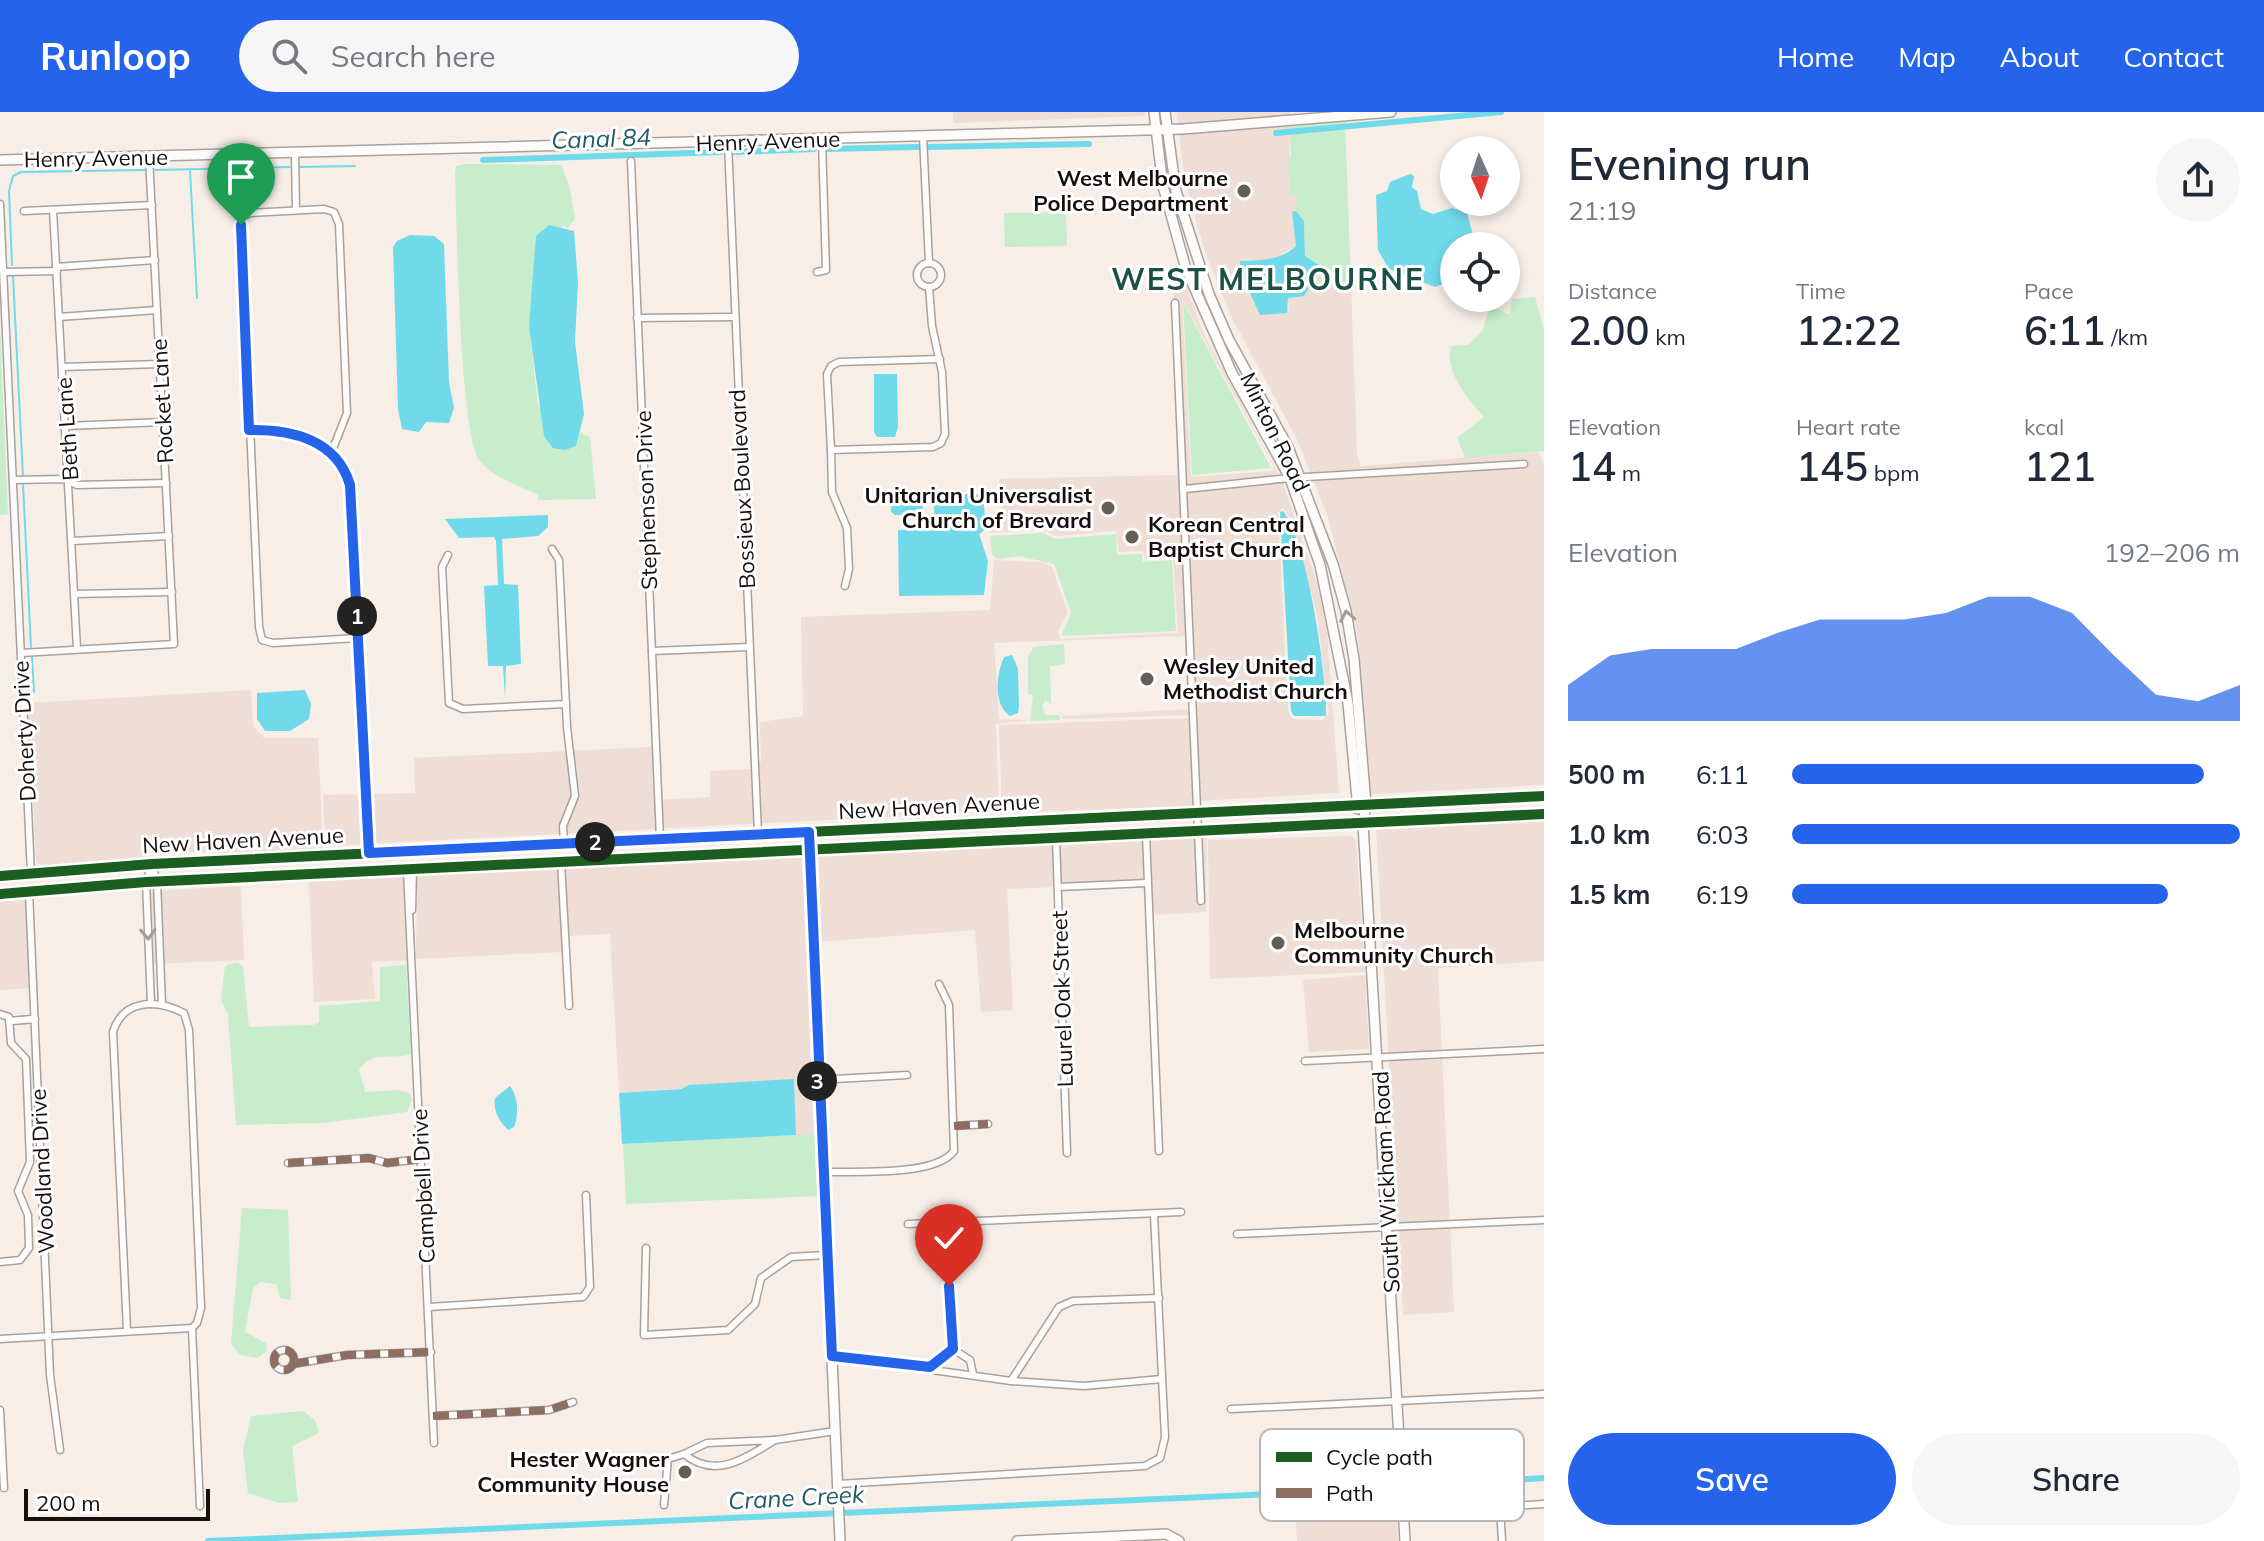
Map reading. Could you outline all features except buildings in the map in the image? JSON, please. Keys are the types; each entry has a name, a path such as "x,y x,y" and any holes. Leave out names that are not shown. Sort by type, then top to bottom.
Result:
{"main road":[{"path":"1496,817 1513,809 1522,797"},
{"name":"New Haven Avenue","path":"0,876 152,864 1544,797"},
{"path":"1523,815 1529,805 1544,797"},
{"name":"New Haven Avenue","path":"0,894 152,882 1544,814"},
{"path":"1056,839 1064,827 1082,819"},
{"path":"1032,839 1047,832 1055,820"},
{"path":"922,845 936,831 952,825"},
{"path":"898,846 918,837 928,826"},
{"path":"658,858 667,846 686,838"},
{"path":"613,860 649,853 660,839"},
{"path":"561,862 574,851 594,842"},
{"path":"541,863 559,853 564,844"},
{"path":"410,870 414,860 430,850"},
{"path":"343,873 359,865 369,853"},
{"path":"29,892 38,880 55,872"},
{"path":"0,894 20,887 31,874"}],"street":[{"name":"Minton Road","path":"1154,112 1169,215 1186,269 1212,333 1295,478 1333,564 1346,611 1363,824"},
{"name":"Minton Road","path":"1165,112 1176,191 1191,246 1221,324 1288,447 1295,478"},
{"name":"Henry Avenue","path":"0,160 1166,129 1294,116 1391,112"},
{"path":"923,136 929,263"},
{"path":"817,272 826,270 822,140"},
{"name":"Bossieux Boulevard","path":"728,143 758,834"},
{"path":"295,154 296,210"},
{"name":"Rocket Lane","path":"77,649 174,644 149,157"},
{"name":"Stephenson Drive","path":"631,161 660,839"},
{"name":"Doherty Drive","path":"0,204 31,874"},
{"path":"24,211 152,205"},
{"path":"332,451 347,413 339,224 334,212 324,209 250,213 242,217 249,430 262,640 273,643 358,638"},
{"name":"Beth Lane","path":"53,210 77,649"},
{"path":"4,272 155,260"},
{"path":"929,263 938,268 940,277 937,284 929,287 921,283 918,275 921,267 929,263"},
{"path":"831,450 933,447 941,443 945,434 940,359 932,326 929,287"},
{"path":"1175,303 1201,901"},
{"path":"59,317 157,310"},
{"path":"637,318 734,317"},
{"path":"1212,333 1221,324"},
{"path":"845,586 849,569 847,528 832,492 827,374 831,366 839,362 940,359"},
{"path":"62,367 160,364"},
{"path":"66,426 163,422"},
{"path":"249,430 294,433 332,451 345,466 350,485 369,853"},
{"path":"1185,489 1295,478 1524,464"},
{"path":"13,480 70,482 77,485 166,483"},
{"path":"73,541 169,536"},
{"path":"552,549 559,560 566,704 575,796 563,826 564,844"},
{"path":"448,555 442,567 449,703 463,709 566,704"},
{"path":"75,594 172,592"},
{"path":"652,651 749,647"},
{"path":"21,653 77,649"},
{"name":"South Wickham Road","path":"1363,824 1400,1429"},
{"path":"809,832 817,1080 840,1541"},
{"path":"1146,834 1159,1151"},
{"path":"1056,839 1058,887"},
{"path":"561,862 569,1006"},
{"path":"151,1004 152,864"},
{"name":"Campbell Drive","path":"410,870 434,1443"},
{"path":"152,882 162,1004"},
{"name":"Laurel Oak Street","path":"1067,1153 1058,887 1147,883"},
{"name":"Woodland Drive","path":"29,892 50,1375 60,1450"},
{"path":"822,1172 926,1167 949,1158 954,1151 949,1005 939,984"},
{"path":"0,1339 192,1328 197,1323 201,1308 189,1030 184,1013 162,1004 130,1007 118,1017 113,1032 127,1330"},
{"path":"0,1014 7,1015 11,1043 26,1059 30,1162 18,1195 28,1215 29,1248 20,1260 0,1262"},
{"path":"10,1021 34,1019"},
{"path":"1305,1061 1544,1049"},
{"path":"817,1080 907,1075"},
{"path":"954,1126 988,1124"},
{"path":"288,1163 369,1158 387,1163 421,1159"},
{"path":"429,1307 583,1297 590,1287 586,1195"},
{"path":"908,1224 1181,1212"},
{"path":"838,1484 1145,1466 1160,1458 1165,1437 1154,1215"},
{"path":"1237,1234 1544,1220"},
{"path":"946,1224 953,1349"},
{"path":"646,1248 644,1335 728,1330 755,1304 761,1278 791,1257 826,1255"},
{"path":"1011,1381 1059,1307 1073,1301 1159,1298"},
{"path":"192,1328 200,1506"},
{"path":"930,1367 953,1349"},
{"path":"953,1349 970,1360 973,1374"},
{"path":"293,1364 347,1355 431,1352"},
{"path":"832,1356 930,1367 1011,1381 1084,1386 1162,1379"},
{"path":"1231,1409 1544,1394"},
{"path":"433,1416 549,1410 573,1402"},
{"path":"0,1410 4,1488"},
{"path":"664,1505 668,1459 707,1443 775,1440 835,1431"},
{"path":"684,1454 703,1464 730,1467 775,1440"},
{"path":"1524,1505 1544,1504"},
{"name":"South Wickham Road","path":"1404,1521 1405,1541"},
{"path":"1501,1521 1502,1541"},
{"path":"1017,1541 1166,1534 1177,1539"}],"shaded area":[{"path":"953,112 1145,112 1145,116 953,123"},
{"path":"1177,112 1290,112 1289,118 1178,126"},
{"path":"1289,125 1290,195 1298,195 1298,211 1292,212 1296,246 1272,259 1240,261 1289,310 1288,298 1304,296 1319,272 1343,285 1351,284 1357,454 1361,466 1538,452 1544,464 1544,785 1371,794 1358,636 1328,517 1297,439 1231,316 1205,252 1185,181 1179,133"},
{"path":"1180,271 1204,334 1283,483 1317,583 1327,630 1339,793 1195,801 1191,715 1062,719 1062,716 1190,709 1185,636 994,643 999,719 1028,720 996,724 999,811 325,846 323,795 415,793 414,758 653,747 656,800 710,797 710,771 753,769 755,763 761,762 760,722 803,716 801,617 990,610 994,560 1042,562 1052,567 1068,613 1058,631 1060,639 1178,633 1173,557 1145,559 1143,551 1119,552 1116,531 1056,536 1042,529 989,533 989,527 1004,526 999,479 1177,475 1173,288","holes":["1182,299 1274,467 1273,471 1191,477","1283,508 1292,521 1317,614 1329,713 1323,720 1293,719 1288,712 1278,512"]},
{"path":"251,690 253,726 264,738 318,738 323,849 233,853 161,851 145,852 143,858 41,866 36,861 28,703"},
{"path":"1190,718 1193,806 1002,813 999,725"},
{"path":"1544,821 1544,961 1438,968 1454,1312 1403,1315 1376,829"},
{"path":"1345,832 1207,837 1206,912 1151,915 1149,839 1196,838 1199,905 1205,904 1202,837"},
{"path":"1352,836 1356,841 1365,972 1210,979 1208,840"},
{"path":"1143,840 1143,879 1061,883 1059,844"},
{"path":"1053,844 1055,887 1007,889 1013,1010 981,1012 975,930 815,942 812,856"},
{"path":"806,856 817,1134 796,1135 794,1080 619,1093 610,934 568,936 565,868"},
{"path":"558,868 563,952 416,959 417,876"},
{"path":"403,877 409,960 372,962 375,999 314,1002 309,882"},
{"path":"241,886 244,960 154,964 151,891"},
{"path":"26,900 31,988 0,990 0,901"},
{"path":"1365,975 1369,1049 1309,1052 1303,980"},
{"path":"1296,1521 1397,1521 1398,1541 1297,1541"}],"green space":[{"path":"1345,120 1351,284 1343,285 1319,272 1319,265 1305,256 1304,221 1296,211 1298,196 1290,195 1288,157 1291,156 1289,125"},
{"path":"561,165 570,188 575,219 568,228 563,226 531,304 529,326 538,405 576,446 580,433 590,437 596,499 538,500 538,495 499,477 480,461 473,443 468,412 460,326 455,175 456,166"},
{"path":"1066,212 1067,246 1005,247 1004,213"},
{"path":"1535,297 1544,330 1544,451 1465,458 1457,438 1484,417 1454,375 1451,346 1468,345 1482,331 1489,312 1509,315 1510,312 1520,312 1520,298"},
{"path":"1183,302 1271,468 1192,475"},
{"path":"0,329 8,514 0,515"},
{"path":"1042,533 1056,539 1116,534 1117,555 1142,554 1143,562 1172,560 1176,631 1061,636 1071,613 1054,564 1019,556 997,559 992,555 990,536"},
{"path":"1064,644 1065,664 1050,666 1051,705 1046,700 1042,706 1045,715 1059,715 1060,720 1030,721 1033,695 1028,694 1028,657 1033,647"},
{"path":"238,962 243,967 249,1027 313,1025 319,1022 319,1006 380,1001 380,967 406,965 411,1054 376,1058 359,1070 365,1092 398,1090 409,1093 412,1099 407,1112 323,1123 236,1125 228,1015 221,1000 225,966"},
{"path":"817,1134 820,1196 626,1204 623,1144"},
{"path":"242,1208 288,1210 291,1300 280,1298 276,1284 260,1282 253,1288 245,1332 266,1343 267,1351 258,1358 240,1355 231,1344"},
{"path":"303,1411 315,1420 319,1433 292,1446 298,1502 279,1503 248,1493 243,1450 251,1416"}],"water":[{"path":"1410,174 1414,176 1412,187 1417,191 1421,209 1433,214 1440,212 1440,216 1468,216 1472,232 1440,232 1440,285 1435,287 1389,269 1378,250 1376,195 1387,191 1390,182"},
{"path":"1296,211 1304,221 1305,256 1319,265 1319,273 1304,296 1288,298 1287,313 1260,315 1240,271 1240,261 1277,257 1296,246 1292,212"},
{"path":"549,225 574,231 578,282 575,342 584,414 576,446 565,450 553,448 544,436 529,326 536,236"},
{"path":"410,235 434,236 444,244 449,382 454,408 449,423 426,422 419,432 402,429 398,409 393,247 397,241"},
{"path":"874,374 897,374 898,427 895,437 877,437 874,432"},
{"path":"922,492 924,504 920,515 895,515 891,512 892,497"},
{"path":"983,494 986,529 979,534 988,561 984,595 899,596 898,530 920,529 935,521 933,495"},
{"path":"1283,511 1300,549 1314,609 1326,716 1294,716 1291,711 1280,512"},
{"path":"548,515 548,527 538,536 502,539 504,584 518,585 521,664 506,666 505,698 503,666 488,666 484,586 498,585 496,541 494,537 459,538 445,519"},
{"path":"1012,655 1018,669 1019,707 1018,713 1010,716 1001,705 998,681 1004,657"},
{"path":"305,690 311,704 309,719 290,731 265,731 257,719 257,693"},
{"path":"794,1079 796,1135 622,1144 619,1093"},
{"path":"510,1086 517,1111 514,1127 508,1130 497,1116 495,1098"}],"waterway":[{"name":"Canal 84","path":"1276,133 1501,112"},
{"name":"Canal 84","path":"928,147 1089,144"},
{"name":"Canal 84","path":"825,149 918,147"},
{"name":"Canal 84","path":"734,152 814,149"},
{"name":"Canal 84","path":"483,160 721,152"},
{"path":"300,167 355,166"},
{"path":"155,170 290,167"},
{"path":"12,265 9,191 13,176 21,172 145,170"},
{"path":"190,171 197,298"},
{"path":"13,276 23,477"},
{"path":"23,484 31,647"},
{"path":"32,657 34,692"},
{"name":"Crane Creek","path":"1524,1479 1544,1478"},
{"name":"Crane Creek","path":"208,1541 1260,1495"}],"marked path":[{"path":"954,1126 988,1124"},
{"path":"288,1163 369,1158 387,1163 421,1159"},
{"path":"284,1350 291,1353 294,1360 291,1367 284,1370 277,1367 274,1360 277,1353 284,1350"},
{"path":"293,1364 347,1355 431,1352"},
{"path":"433,1416 549,1410 573,1402"}],"cycle path":[{"path":"0,876 152,864 1544,796"},
{"path":"0,894 146,882 1544,814"}],"place":[{"name":"West Melbourne Police Department","path":"1244,191"},
{"name":"Unitarian Universalist Church of Brevard","path":"1108,508"},
{"name":"Korean Central Baptist Church","path":"1132,537"},
{"name":"Wesley United Methodist Church","path":"1147,679"},
{"name":"Melbourne Community Church","path":"1278,943"},
{"name":"Hester Wagner Community House","path":"685,1472"}],"district":[{"name":"WEST MELBOURNE","path":"1268,279"}],"route":[{"path":"241,225 249,430 294,433 332,451 345,466 350,485 369,853 809,832 817,1080 832,1356 930,1367 953,1349 949,1286"}]}
